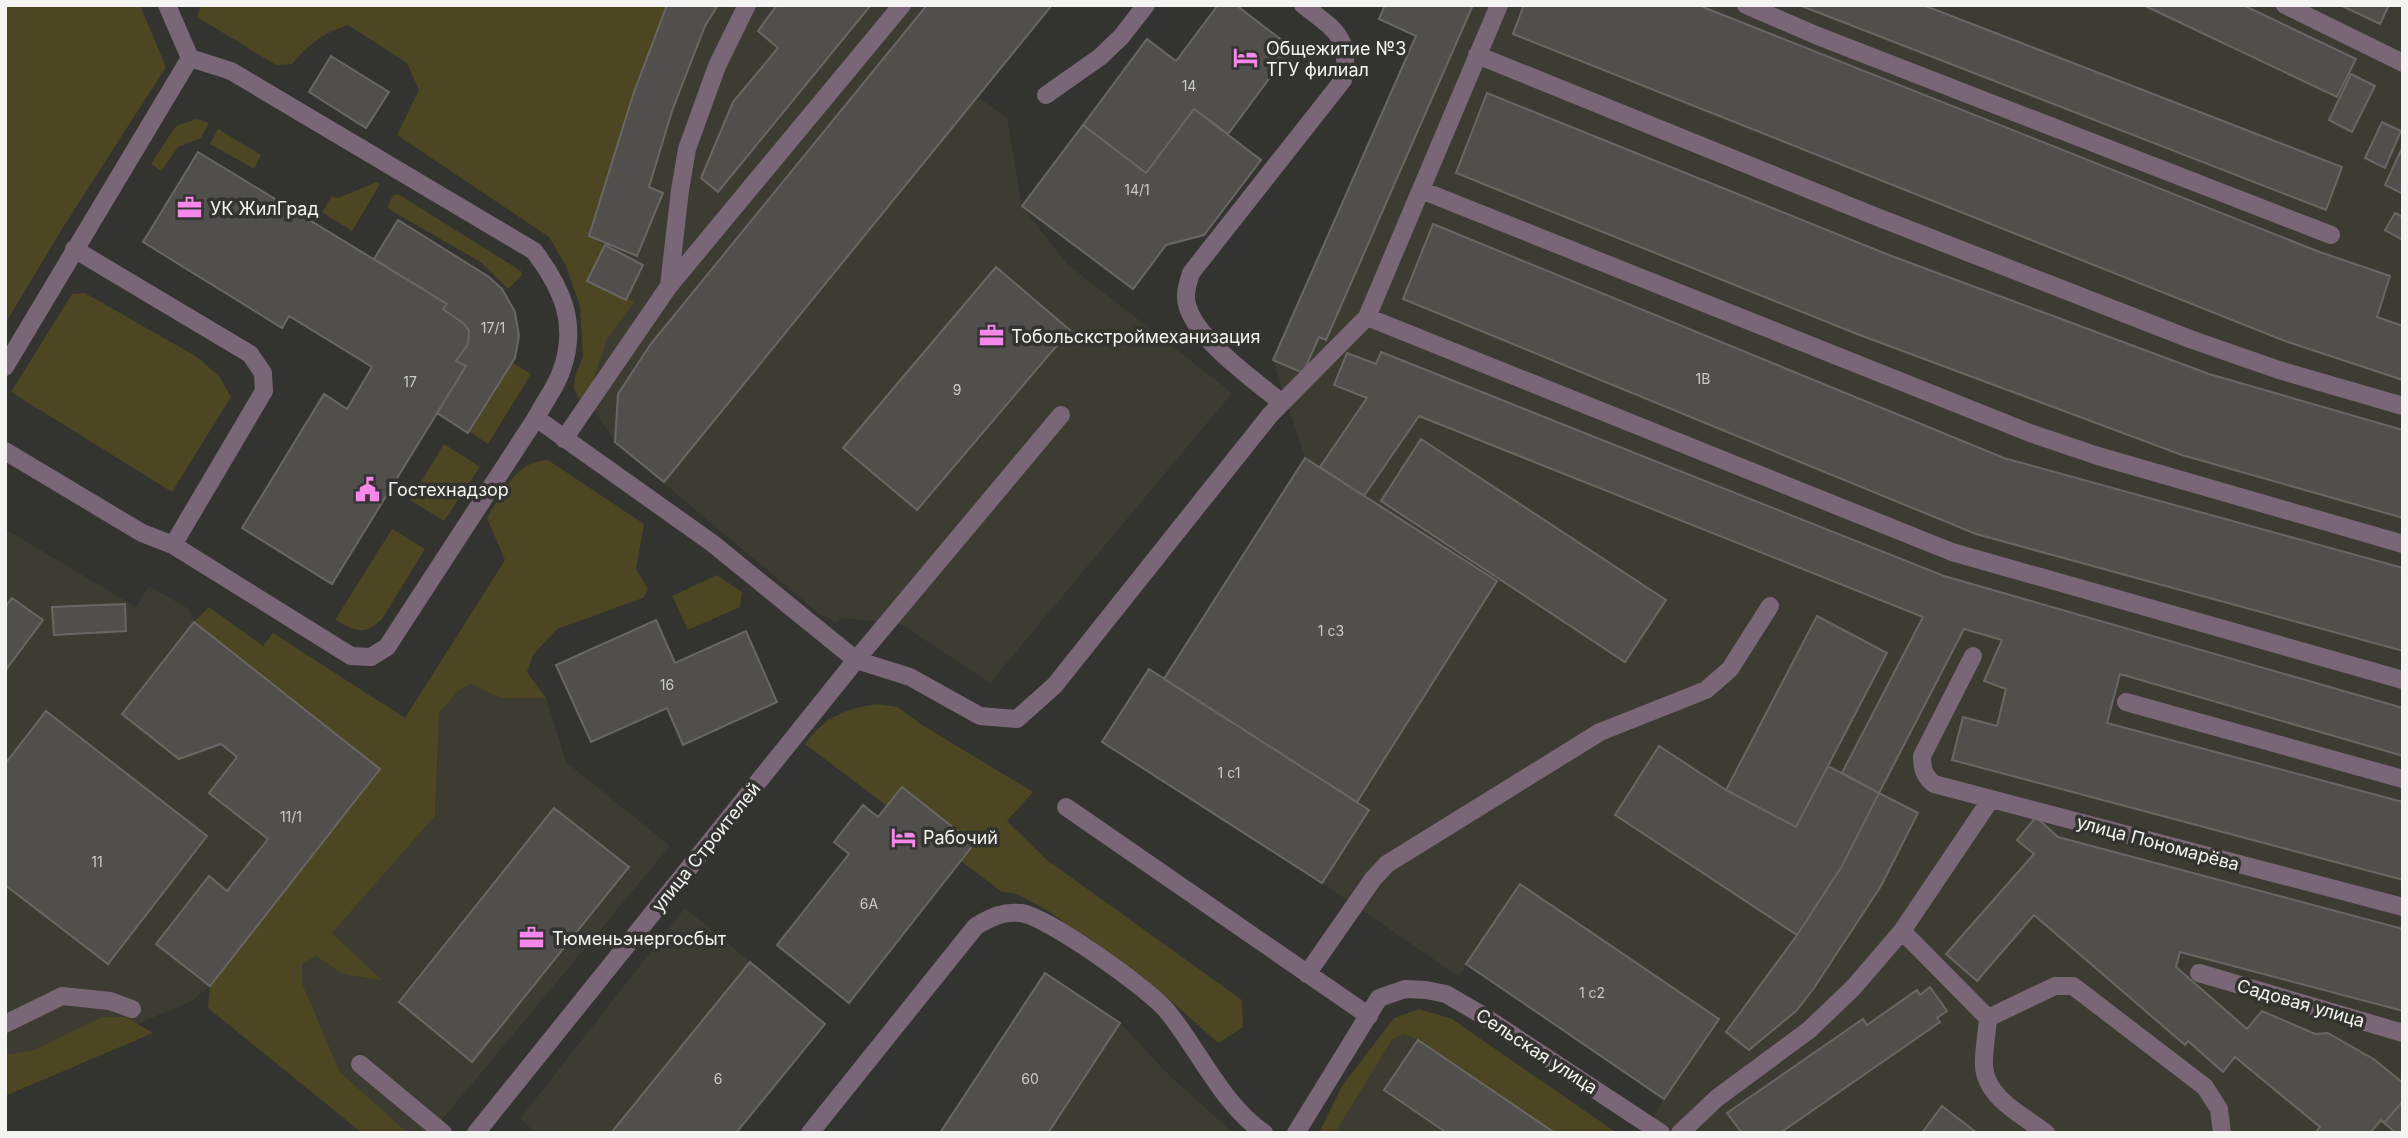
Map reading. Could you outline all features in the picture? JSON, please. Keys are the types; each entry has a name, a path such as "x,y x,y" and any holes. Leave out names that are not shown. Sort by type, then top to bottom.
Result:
{"street":[{"path":"5,451 142,533 173,545 351,656 371,657 387,647 536,418 562,370 570,333 563,299 554,276 534,251 231,71 190,58 167,5"},
{"path":"669,286 687,149 717,66 747,5"},
{"path":"564,439 669,286 902,5"},
{"path":"1046,95 1100,57 1121,37 1146,5"},
{"path":"1282,403 1211,345 1194,319 1185,297 1191,273 1343,80 1347,59 1343,43 1333,28 1303,5"},
{"path":"536,418 712,543 856,660 910,677 980,716 1017,719 1055,685 1282,403 1367,317 1499,5"},
{"path":"1746,5 1831,41 2331,235"},
{"path":"2284,5 2403,63"},
{"path":"1477,55 1872,215 2190,339 2279,370 2403,406"},
{"path":"5,368 190,58"},
{"path":"1420,190 2030,433 2098,456 2403,544"},
{"path":"74,249 250,354 262,373 264,391 173,545"},
{"path":"1367,317 1952,552 2403,680"},
{"name":"улица Строителей","path":"476,1133 856,660 1060,415"},
{"path":"1307,974 1373,879 1387,864 1600,733 1706,690 1730,669 1770,607"},
{"name":"улица Пономарёва","path":"1973,656 1922,756 1922,768 1934,785 2403,907"},
{"path":"2126,702 2403,779"},
{"path":"1680,1133 1717,1098 1809,1030 1853,988 1902,931 1991,799"},
{"path":"1066,807 1368,1016 1296,1133"},
{"path":"810,1133 976,926 998,913 1023,913 1047,923 1143,987 1167,1010 1234,1104 1264,1133"},
{"path":"1902,931 1989,1018"},
{"name":"Садовая улица","path":"2199,973 2403,1033"},
{"path":"1989,1018 2055,986 2073,986 2205,1087 2219,1109 2222,1133"},
{"name":"Сельская улица","path":"1368,1016 1379,998 1405,989 1446,994 1661,1133"},
{"path":"5,1024 62,996 110,1001 132,1009"},
{"path":"1989,1018 1984,1067 1988,1082 1996,1095 2046,1133"},
{"path":"360,1064 443,1133"}],"shaded area":[{"path":"12,5 140,5 166,67 62,229 5,324 5,8"},
{"path":"201,5 668,6 633,95 589,236 605,245 587,281 626,300 635,301 607,339 587,399 578,398 574,388 583,356 580,306 566,266 549,237 397,135 419,90 407,63 348,25 317,40 292,64 276,65 197,17"},
{"path":"667,5 1052,5 978,97 1007,118 1022,206 1067,264 1232,393 990,683 901,624 843,618 835,622 818,613 615,442 587,399 607,339 634,301 626,300 587,281 604,245 589,236 633,95"},
{"path":"1385,5 2403,5 2403,1133 1645,1133 1664,1099 1467,965 1458,976 1322,883 1102,742 1149,669 1165,679 1305,458 1273,360 1416,37 1379,19","holes":["1964,629 1880,792 1842,773"]},
{"path":"197,119 209,123 201,138 178,147 161,171 151,164 178,125"},
{"path":"218,129 261,155 254,169 210,144"},
{"path":"377,182 380,184 352,231 322,212 332,196 338,198"},
{"path":"398,194 521,271 522,275 508,289 482,263 387,208 393,195"},
{"path":"85,293 197,357 219,376 231,397 172,492 11,392 72,294"},
{"path":"513,363 531,374 488,444 470,432"},
{"path":"444,444 480,467 444,521 410,500"},
{"path":"548,460 644,524 636,569 648,589 643,598 557,629 533,655 527,672 546,698 500,698 471,684 458,691 439,713 435,816 332,933 382,980 343,974 316,956 302,964 302,983 340,1072 408,1133 362,1133 208,1008 210,986 379,769 194,622 209,607 263,646 273,633 405,718 505,560 487,518 504,489 518,472 537,462"},
{"path":"5,529 136,607 149,586 189,609 194,622 380,769 210,986 190,1002 5,1079"},
{"path":"392,529 425,549 382,619 364,630 348,627 335,620"},
{"path":"717,575 742,592 740,607 688,630 672,596"},
{"path":"471,684 500,698 546,698 566,762 670,846 431,1133 408,1133 340,1072 302,983 302,964 316,956 343,974 381,979 332,933 435,816 439,713 458,690"},
{"path":"876,704 898,707 922,725 1033,792 1007,821 1047,860 1242,1000 1243,1027 1218,1043 1168,998 1050,912 1017,894 1002,892 961,861 974,844 902,788 887,806 805,744 820,727 836,716"},
{"path":"685,908 825,1024 736,1133 536,1133 520,1119"},
{"path":"1419,1009 1452,1019 1617,1133 1555,1133 1418,1040 1403,1034 1392,1040 1335,1133 1319,1133 1342,1086 1394,1018"},
{"path":"102,1017 126,1017 153,1033 5,1096 5,1055 35,1050"},
{"path":"1120,1023 1170,1076 1233,1133 1048,1133"},
{"path":"1403,1034 1418,1040 1555,1133 1335,1133 1392,1040"}],"building":[{"path":"667,5 718,5 705,26 672,111 649,187 663,193 637,256 589,236 633,95"},
{"path":"777,5 871,5 718,192 701,178 733,102 778,48 758,31"},
{"path":"927,5 1052,5 664,482 615,442 618,394 650,345"},
{"path":"1218,5 1236,5 1292,48 1228,134 1194,109 1146,173 1083,125 1147,39 1176,61"},
{"path":"1385,5 1473,5 1326,340 1319,337 1303,373 1273,360 1416,36 1379,19"},
{"path":"1524,5 1698,5 2317,251 2390,276 2377,317 2403,326 2403,380 2285,341 1513,34"},
{"path":"1799,5 1923,5 2342,167 2326,210"},
{"path":"2143,5 2243,5 2356,59 2337,97"},
{"path":"2340,5 2389,5 2380,24"},
{"path":"331,56 389,92 366,128 309,92"},
{"path":"2351,74 2375,86 2352,132 2329,120"},
{"path":"1487,93 1889,255 2209,374 2403,430 2403,518 2182,455 1857,334 1456,173"},
{"path":"1194,109 1261,160 1204,235 1166,245 1133,289 1022,206 1083,125 1146,173"},
{"path":"2382,122 2401,131 2385,168 2365,158"},
{"path":"2403,149 2403,194 2385,185"},
{"path":"198,152 447,304 443,309 469,330 468,344 456,361 466,366 332,584 242,528 324,394 347,409 372,367 289,316 282,328 143,242"},
{"path":"2395,213 2403,217 2403,240 2385,230"},
{"path":"398,220 489,277 502,289 515,312 519,336 515,358 468,433 437,413 466,366 456,361 468,344 469,330 443,309 447,304 374,259"},
{"path":"1433,224 2004,458 2403,568 2403,651 1976,534 1403,299"},
{"path":"605,245 643,265 626,300 587,281"},
{"path":"996,267 1070,330 917,510 843,448"},
{"path":"1381,352 1944,576 2403,708 2403,756 2120,674 2107,723 2403,802 2403,880 1952,760 1963,717 1997,726 2006,689 1984,681 2002,640 1964,629 1879,793 1842,773 1923,617 1419,416 1364,496 1320,467 1367,398 1334,385 1347,353 1376,364"},
{"path":"1421,439 1666,600 1625,662 1381,501"},
{"path":"1305,458 1497,581 1357,802 1164,679"},
{"path":"12,598 43,620 5,671 5,607"},
{"path":"125,604 126,631 54,635 52,607"},
{"path":"1817,616 1887,653 1796,827 1726,790"},
{"path":"656,620 675,663 746,631 777,702 683,745 667,708 591,742 556,665"},
{"path":"194,622 380,769 210,986 156,944 209,876 227,891 268,839 209,793 237,757 221,744 179,759 122,714"},
{"path":"1149,669 1369,810 1322,883 1102,742"},
{"path":"46,711 207,836 108,964 5,885 5,764"},
{"path":"1659,746 1726,790 1796,827 1828,766 1879,793 1842,866 1797,935 1615,815"},
{"path":"902,787 974,844 849,1003 777,945 849,854 834,842 863,805 878,817"},
{"path":"1879,793 1918,813 1881,886 1814,988 1796,1011 1749,1050 1726,1032 1797,935 1842,866"},
{"path":"554,808 629,867 472,1062 399,1002"},
{"path":"2036,817 2058,837 2403,929 2403,1011 2180,952 2176,967 2247,1029 2262,1011 2315,1034 2328,1033 2375,1060 2403,1083 2403,1101 2384,1123 2381,1120 2370,1133 2315,1133 2320,1127 2235,1057 2223,1072 2188,1041 2185,1045 2034,915 1977,981 1946,954 2034,854 2017,840"},
{"path":"1520,884 1719,1019 1664,1099 1466,964"},
{"path":"750,962 825,1024 736,1133 611,1133"},
{"path":"1045,973 1120,1023 1048,1133 940,1133"},
{"path":"1930,987 1947,1011 1937,1018 1940,1022 1783,1131 1786,1133 1742,1133 1727,1113 1863,1019 1867,1025 1917,990 1920,995"},
{"path":"1418,1040 1555,1133 1447,1133 1384,1090"},
{"path":"2403,1101 2403,1133 2396,1133 2384,1123"},
{"path":"1942,1106 1977,1133 1922,1133"}],"place":[{"name":"Общежитие №3 ТГУ филиал","path":"1246,58"},
{"name":"УК ЖилГрад","path":"190,208"},
{"name":"Тобольскстроймеханизация","path":"991,336"},
{"name":"Гостехнадзор","path":"368,489"},
{"name":"Рабочий","path":"903,837"},
{"name":"Тюменьэнергосбыт","path":"532,938"}]}
